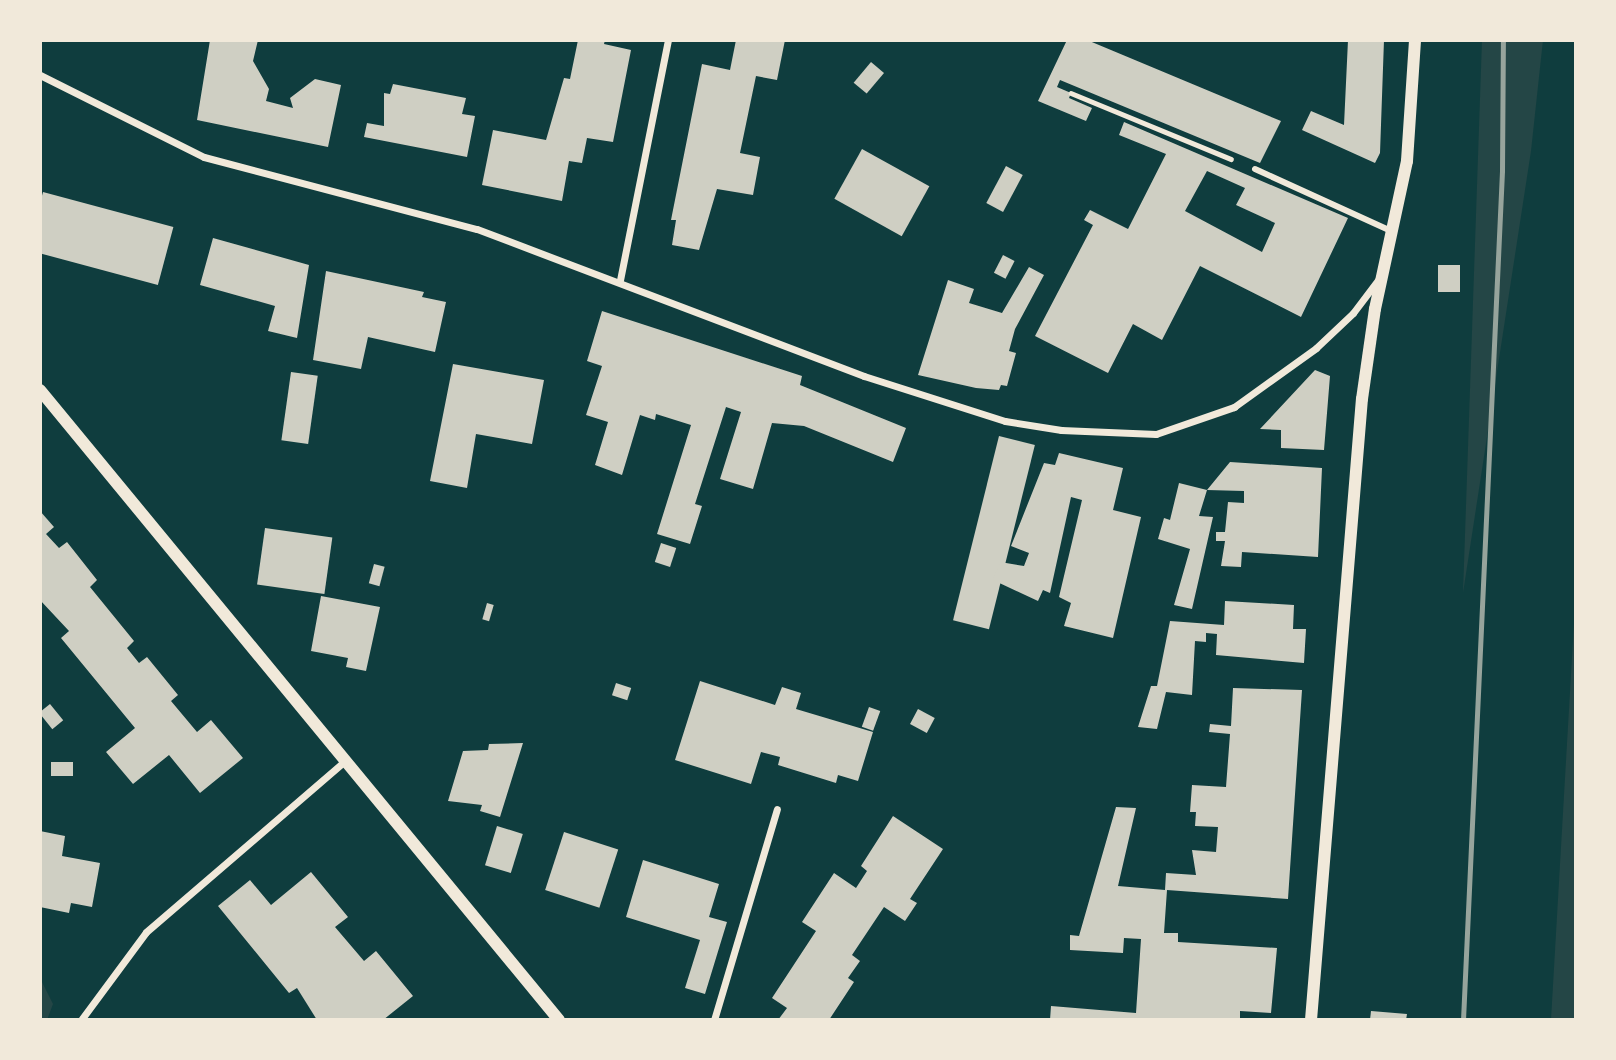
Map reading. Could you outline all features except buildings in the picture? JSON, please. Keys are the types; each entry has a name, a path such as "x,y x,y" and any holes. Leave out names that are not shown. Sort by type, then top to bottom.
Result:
{"street":[{"path":"621,279 668,40"},
{"path":"1311,1020 1362,400 1410,136 1415,40"},
{"path":"40,75 204,157 477,229 621,279 947,405 1005,421 1117,435 1156,434 1234,407 1316,348 1353,313 1385,271"},
{"path":"1255,169 1394,232"},
{"path":"40,390 559,1020"},
{"path":"81,1020 146,932 345,761"},
{"path":"714,1020 777,809"}],"path":[{"path":"1071,93 1255,169"}],"shaded area":[{"path":"1482,40 1543,40 1531,151 1463,593"},
{"path":"1576,588 1576,1020 1551,1020"},
{"path":"40,978 53,1004 47,1020 40,1020"}],"railway":[{"path":"1463,1020 1502,171 1503,40"}]}
